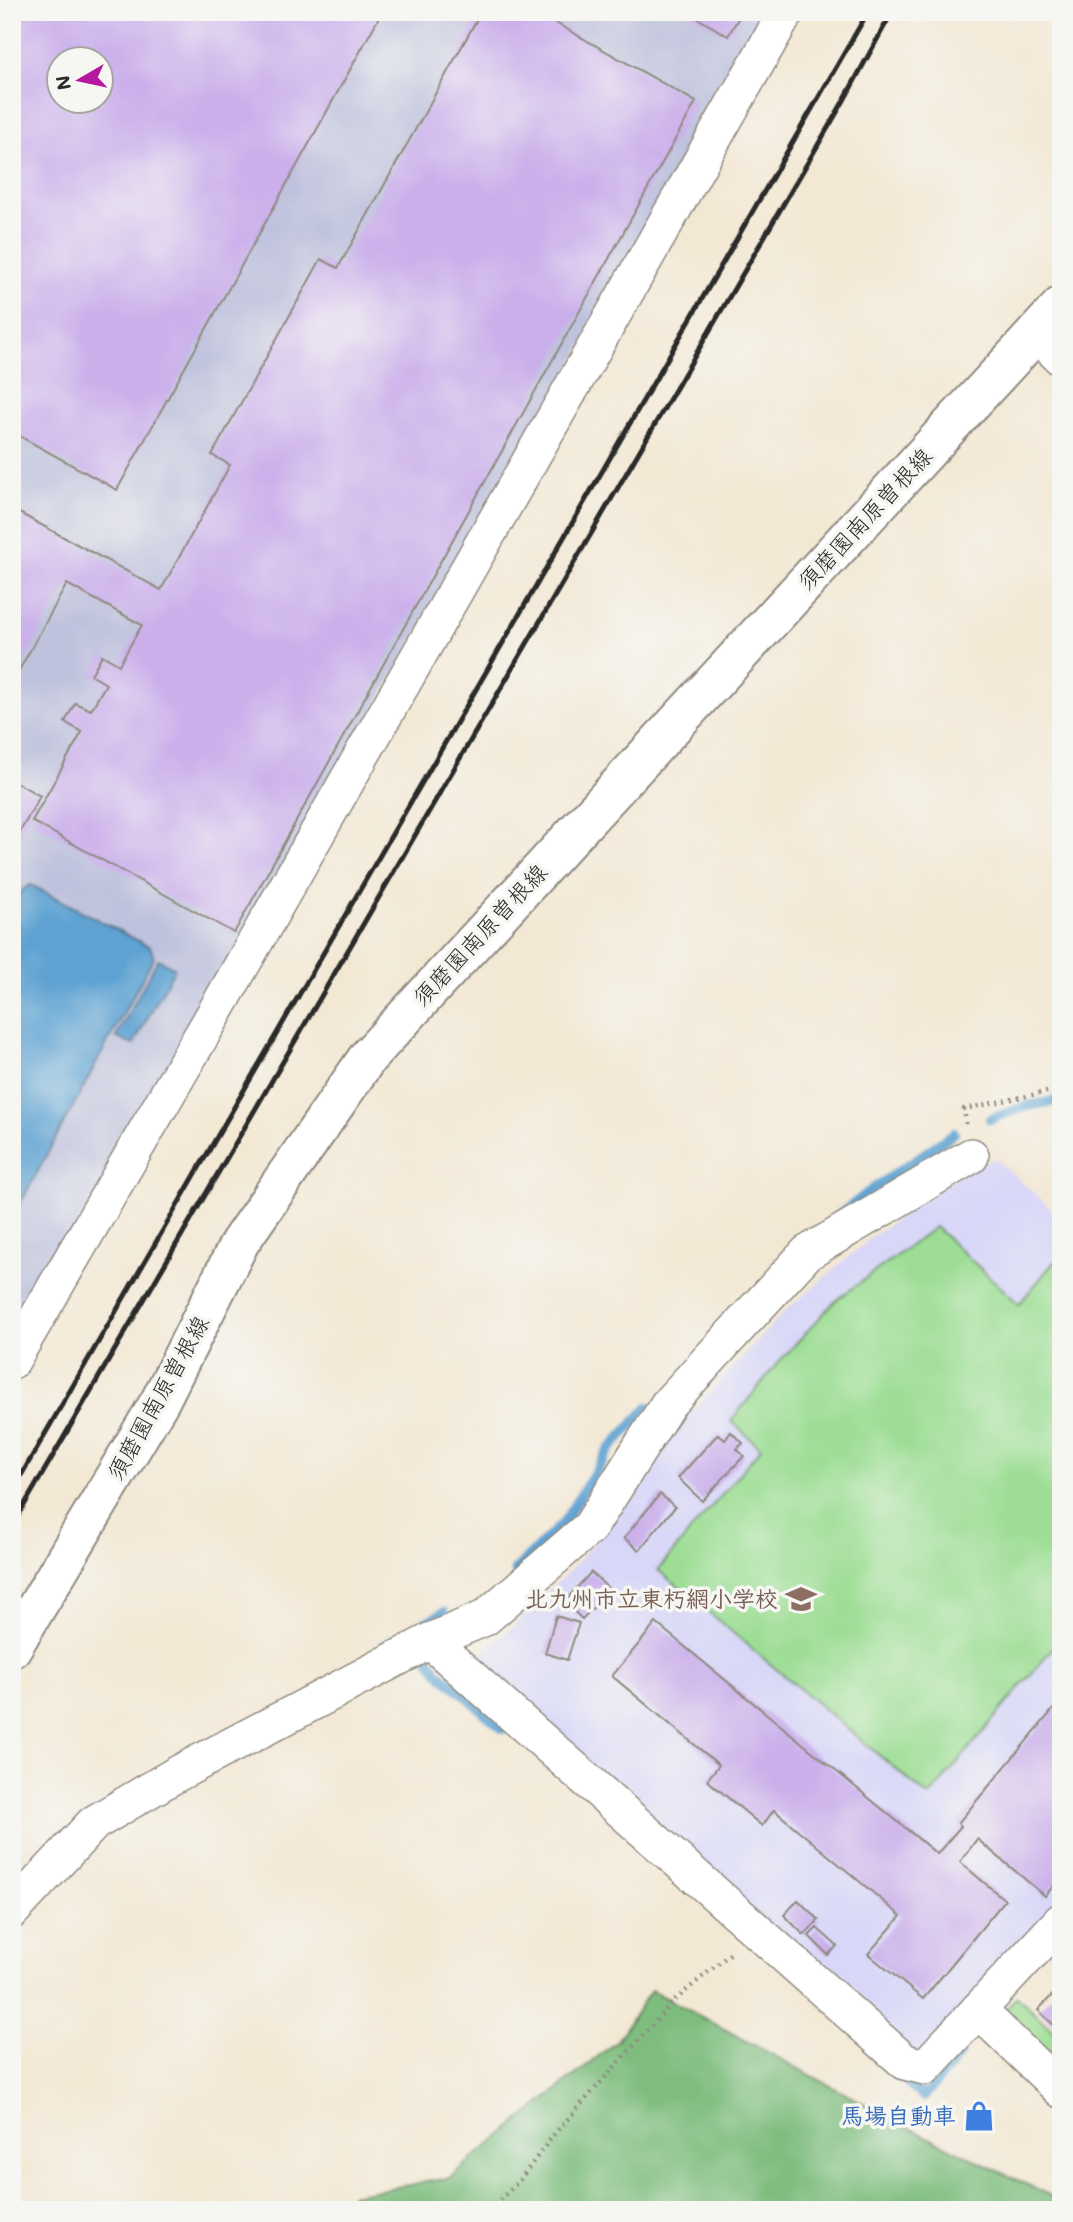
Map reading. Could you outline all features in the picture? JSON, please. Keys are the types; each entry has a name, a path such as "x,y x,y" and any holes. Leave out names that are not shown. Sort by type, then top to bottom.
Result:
{"main road":[{"name":"須磨園南原曽根線","path":"12,1648 160,1401 240,1242 368,1057 1052,332"}],"street":[{"path":"12,1360 214,1014 786,12"},
{"path":"12,1911 94,1823 176,1775 430,1641 485,1618 590,1527 667,1404 807,1253 971,1156"},
{"path":"430,1641 905,2063 925,2067 1061,1922"},
{"path":"978,2010 1061,2090"}],"path":[{"path":"971,1156 964,1109 1061,1089"},
{"path":"490,2210 518,2182 556,2132 676,1998 757,1931"}],"shaded area":[{"path":"12,12 774,12 12,1340"},
{"name":"北九州市立東朽網小学校","path":"995,1158 1061,1218 1061,1898 926,2050 911,2052 485,1672 481,1659 482,1652 508,1631 573,1567 592,1545 658,1448 785,1311 873,1236 954,1178"}],"green space":[{"path":"935,1227 1019,1304 1054,1262 1061,1268 1061,1638 929,1797 658,1570 761,1448 731,1421 777,1364 834,1302"},
{"path":"651,1990 921,2134 1053,2197 1061,2202 1061,2210 334,2210 351,2195 449,2178 617,2041"},
{"path":"1017,1996 1061,2039 1061,2068 1005,2010"}],"water":[{"path":"31,885 150,947 154,957 12,1219 12,908 22,890"},
{"path":"158,959 175,968 133,1045 116,1037"}],"building":[{"path":"12,12 382,12 117,490 12,432"},
{"path":"481,12 536,12 696,102 234,933 32,821 82,732 65,722 75,703 91,710 106,684 91,675 102,655 119,665 142,625 67,584 12,683 12,509 161,590 230,465 212,455 321,259 338,268"},
{"path":"687,12 742,12 728,36"},
{"path":"12,780 40,796 12,846"},
{"path":"731,1432 743,1443 737,1449 744,1456 702,1501 678,1478 718,1434 725,1440"},
{"path":"660,1494 675,1507 639,1550 624,1538"},
{"path":"591,1572 610,1590 582,1619 564,1602"},
{"path":"556,1616 579,1623 567,1660 545,1653"},
{"path":"656,1623 937,1854 961,1826 958,1823 1061,1700 1061,1877 1045,1896 977,1839 960,1862 1005,1900 923,1999 868,1954 901,1916 774,1810 762,1826 707,1780 719,1765 612,1676"},
{"path":"798,1900 819,1920 804,1935 784,1915"},
{"path":"817,1928 837,1946 828,1955 809,1936"},
{"path":"1061,1986 1061,2032 1038,2010"}],"waterway":[{"path":"990,1119 1027,1106 1061,1100"},
{"path":"837,1217 954,1133"},
{"path":"515,1570 563,1523 609,1450 648,1407"},
{"path":"385,1645 444,1612"},
{"path":"429,1659 437,1671 503,1729"},
{"path":"896,2072 924,2097 959,2055"}],"railway":[{"path":"12,1491 868,12"},
{"path":"12,1526 843,102 892,12"}],"place":[{"name":"北九州市立東朽網小学校","path":"801,1599"},
{"name":"馬場自動車","path":"979,2116"}]}
